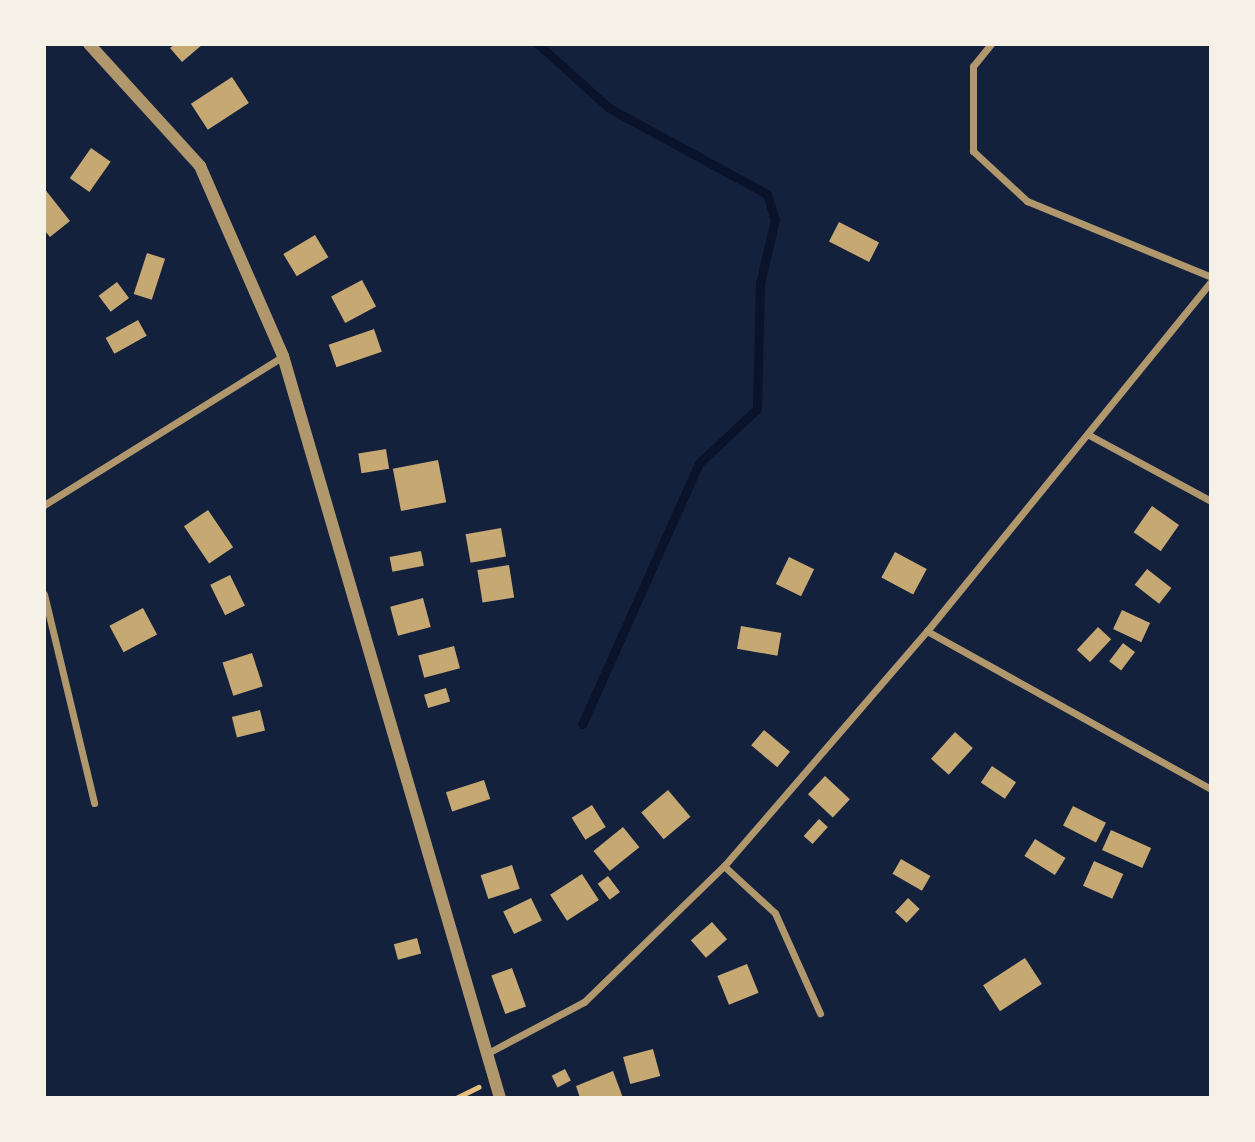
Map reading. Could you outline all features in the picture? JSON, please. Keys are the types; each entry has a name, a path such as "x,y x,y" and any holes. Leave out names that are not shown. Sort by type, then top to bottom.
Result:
{"street":[{"path":"89,44 200,166 283,356 500,1098"},
{"path":"486,1054 584,1002 724,866 927,631 1089,435 1211,279 1027,201 973,150 974,66 991,44"},
{"path":"44,505 283,356"},
{"path":"1089,435 1211,501"},
{"path":"44,594 94,803"},
{"path":"927,631 1211,789"},
{"path":"724,866 775,913 820,1013"}],"building":[{"path":"175,44 203,44 182,62 170,48"},
{"path":"232,77 249,103 208,130 191,104"},
{"path":"91,148 111,162 89,192 70,178"},
{"path":"44,188 70,221 50,237 44,230"},
{"path":"839,222 879,242 869,262 829,242"},
{"path":"315,235 328,257 297,276 283,254"},
{"path":"147,253 165,259 152,300 134,294"},
{"path":"362,280 376,306 345,323 331,296"},
{"path":"117,282 129,298 111,312 99,296"},
{"path":"138,320 147,336 114,354 106,338"},
{"path":"374,329 382,352 336,367 329,345"},
{"path":"386,449 389,469 361,473 358,453"},
{"path":"438,460 446,502 401,511 393,469"},
{"path":"1152,506 1179,525 1161,551 1134,532"},
{"path":"208,510 233,547 209,564 184,526"},
{"path":"501,528 506,557 471,563 466,534"},
{"path":"421,551 424,566 392,572 390,557"},
{"path":"895,552 927,569 913,595 881,578"},
{"path":"789,557 814,569 801,596 776,584"},
{"path":"509,565 514,598 483,603 477,570"},
{"path":"1147,569 1171,588 1159,604 1135,585"},
{"path":"230,575 245,606 225,615 210,585"},
{"path":"423,598 431,627 398,636 390,607"},
{"path":"143,608 157,634 124,652 109,626"},
{"path":"1122,610 1150,623 1141,642 1113,629"},
{"path":"741,626 781,633 777,656 737,649"},
{"path":"1098,627 1111,639 1090,662 1077,650"},
{"path":"1123,643 1135,652 1121,670 1109,661"},
{"path":"454,646 460,668 424,678 418,656"},
{"path":"252,653 263,686 233,696 223,663"},
{"path":"446,688 450,701 428,708 424,695"},
{"path":"260,710 265,730 237,737 232,717"},
{"path":"764,730 790,752 777,767 751,745"},
{"path":"955,732 973,748 949,775 931,759"},
{"path":"992,766 1016,782 1005,799 981,783"},
{"path":"825,776 850,799 833,817 808,794"},
{"path":"484,780 490,799 452,811 446,792"},
{"path":"668,790 690,817 664,839 641,812"},
{"path":"592,805 606,827 585,840 572,818"},
{"path":"1073,806 1106,823 1096,842 1063,826"},
{"path":"819,819 828,827 813,844 804,836"},
{"path":"623,827 639,847 610,871 593,851"},
{"path":"1111,830 1151,848 1142,868 1102,850"},
{"path":"1035,839 1066,858 1055,875 1024,856"},
{"path":"901,859 930,876 922,891 892,874"},
{"path":"1094,861 1123,874 1112,899 1083,886"},
{"path":"512,865 520,889 488,899 481,875"},
{"path":"582,874 599,900 567,921 550,895"},
{"path":"608,876 620,892 610,900 598,884"},
{"path":"531,898 542,920 514,934 503,912"},
{"path":"908,898 920,909 907,923 895,912"},
{"path":"712,922 727,939 706,958 691,940"},
{"path":"417,938 421,953 398,960 394,944"},
{"path":"1025,958 1042,984 1000,1011 983,985"},
{"path":"747,964 759,993 729,1005 717,976"},
{"path":"512,968 526,1007 505,1014 491,976"},
{"path":"653,1049 660,1076 630,1084 623,1057"},
{"path":"565,1069 571,1081 558,1087 552,1076"},
{"path":"613,1071 623,1098 580,1098 576,1086"}],"waterway":[{"path":"538,44 609,108 767,194 775,220 760,283 757,409 699,463 582,724"}]}
